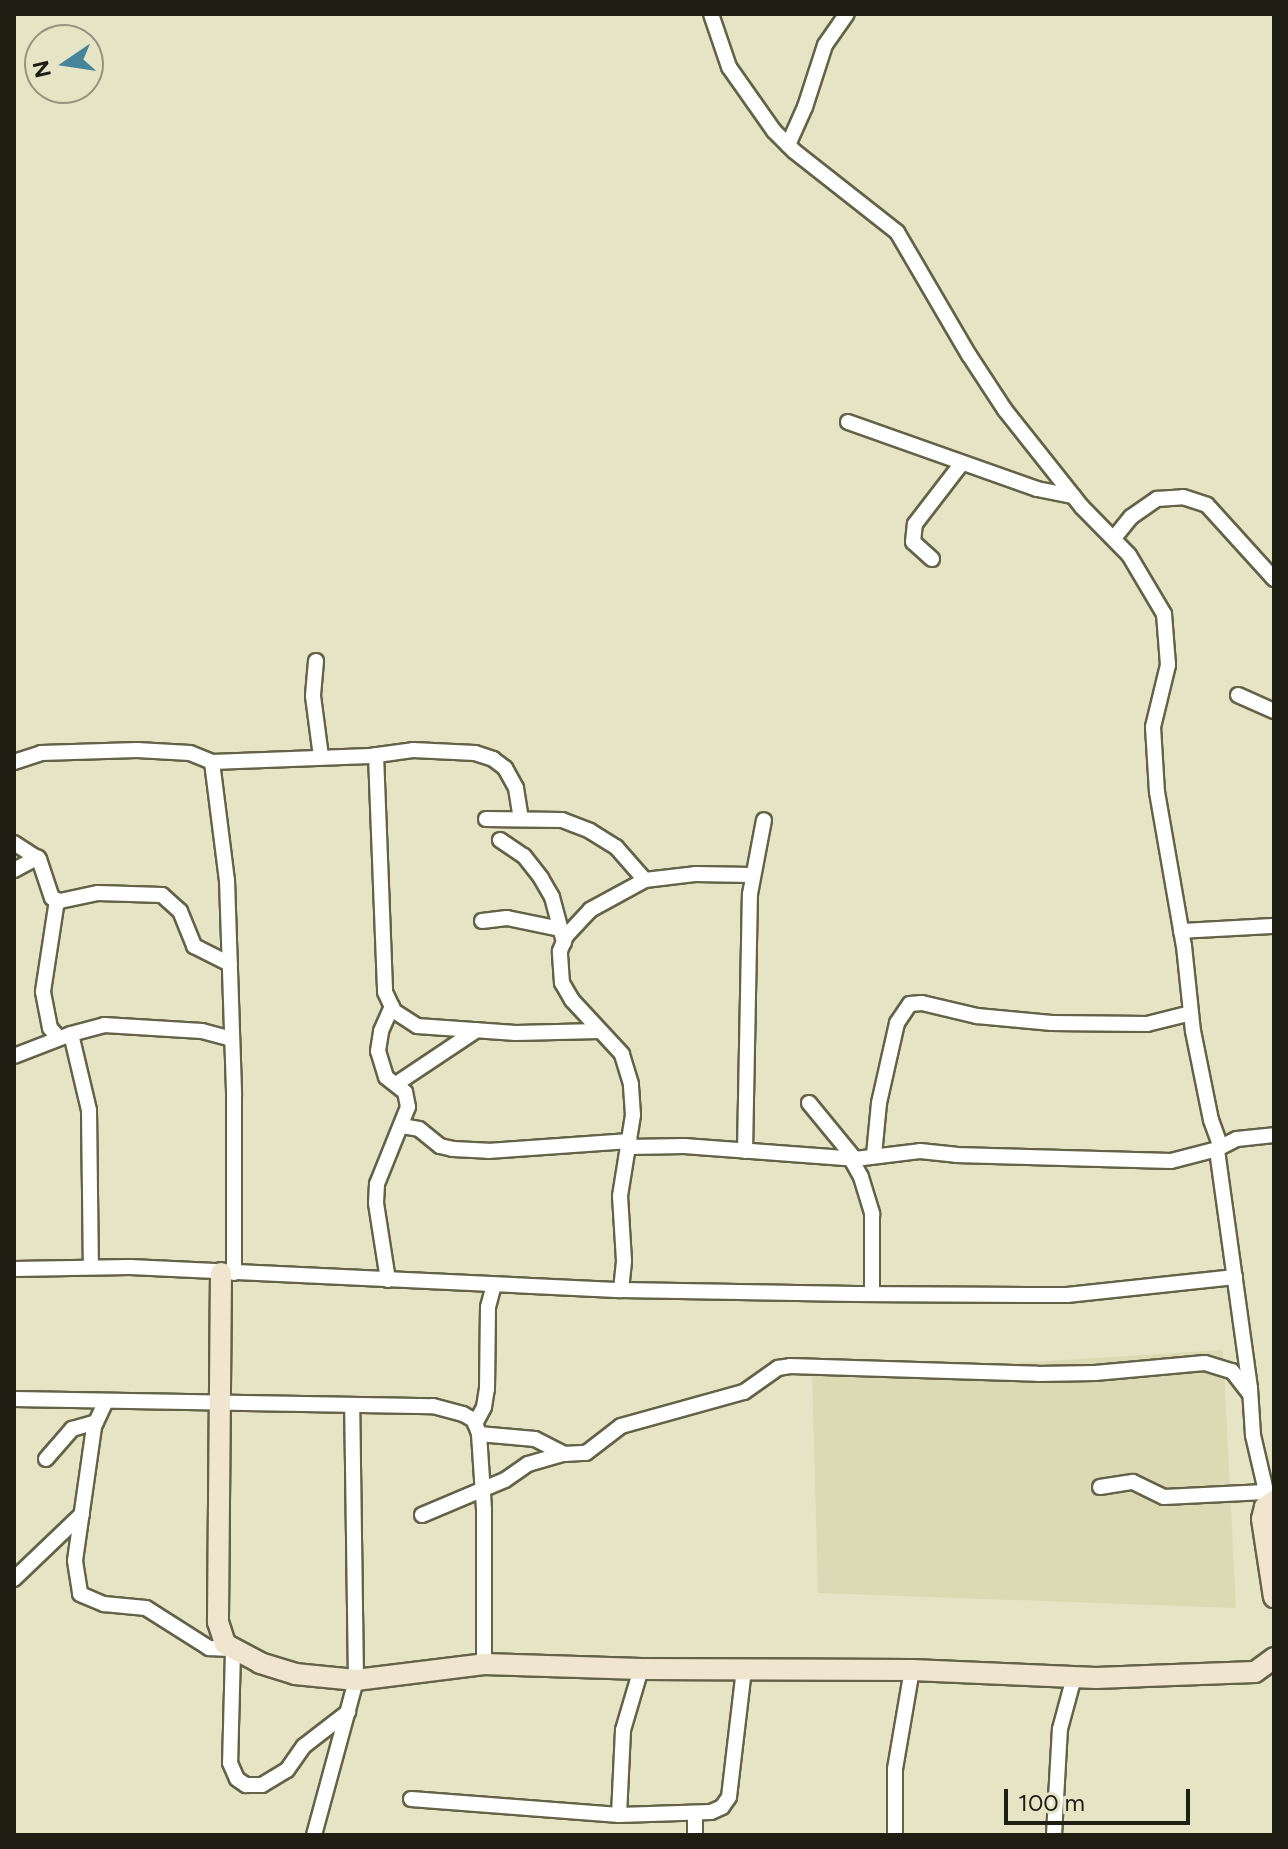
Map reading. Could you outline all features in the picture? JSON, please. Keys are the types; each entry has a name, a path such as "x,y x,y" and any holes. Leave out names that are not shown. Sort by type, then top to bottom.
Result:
{"street":[{"path":"711,14 729,67 788,145 897,232 969,355 1041,458 1144,575 1164,614 1168,665 1155,712 1157,792 1181,931 1191,1013 1219,1148 1224,1221 1235,1277 1253,1435 1270,1499 1262,1519 1274,1597"},
{"path":"788,145 805,107 825,45 847,14"},
{"path":"848,422 1051,493 1073,496"},
{"path":"932,559 913,542 915,524 962,463"},
{"path":"1114,538 1131,517 1157,499 1183,497 1207,505 1274,579"},
{"path":"316,661 313,696 321,757"},
{"path":"1238,695 1274,711"},
{"path":"14,762 41,753 137,750 190,753 212,762 437,750 475,753 493,759 513,780 521,819"},
{"path":"376,755 385,992 392,1006 404,1020 417,1026 516,1033 599,1031"},
{"path":"212,762 227,880 231,1039 218,1622 220,1635 231,1650 230,1763 237,1779 246,1785 262,1785 287,1770 304,1746 348,1712"},
{"path":"486,819 562,820 590,831 616,847 645,880"},
{"path":"745,1151 751,875 764,820"},
{"path":"500,840 524,856 552,897 562,935 559,965 562,983 572,1000 622,1054 627,1067 633,1101 630,1144 620,1196 624,1261 621,1290"},
{"path":"14,843 38,857 49,892 57,900"},
{"path":"14,870 38,857"},
{"path":"562,935 590,910 645,880 695,874 751,875"},
{"path":"57,900 98,893 162,895 180,911 194,946 230,964"},
{"path":"57,900 43,992 50,1028 65,1036 89,1110 91,1267"},
{"path":"482,921 519,919 562,935"},
{"path":"1181,931 1274,926"},
{"path":"874,1155 879,1103 897,1023 910,1004 922,1003 977,1016 1052,1023 1147,1024 1191,1013"},
{"path":"388,1280 376,1203 377,1184 402,1126 408,1097 386,1077 378,1051 381,1031 392,1006"},
{"path":"15,1052 104,1025 202,1031 231,1039"},
{"path":"396,1084 477,1030"},
{"path":"809,1103 853,1158 861,1177 872,1214 872,1294"},
{"path":"402,1126 419,1129 440,1146 453,1149 488,1151 630,1144 853,1158 920,1151 1171,1161 1219,1148 1237,1139 1274,1135"},
{"path":"14,1269 91,1267 621,1290 872,1294 1067,1295 1235,1277"},
{"path":"484,1664 483,1490 477,1429 487,1389 488,1307 494,1285"},
{"path":"422,1515 483,1490 528,1464 595,1449 621,1426 744,1392 768,1373 790,1366 1038,1374 1095,1373 1205,1363 1232,1371 1250,1394"},
{"path":"14,1399 105,1403 221,1401 433,1406 463,1414 477,1429 535,1439 564,1454"},
{"path":"105,1403 96,1422 75,1561 80,1594 104,1604 146,1608 209,1648 231,1650 295,1674 356,1680 484,1664 641,1669 912,1670 1074,1677 1221,1675 1255,1672 1274,1658"},
{"path":"314,1835 356,1680 352,1406"},
{"path":"46,1459 72,1429 96,1422"},
{"path":"1100,1487 1133,1482 1164,1497 1270,1499"},
{"path":"14,1579 82,1514"},
{"path":"619,1815 623,1730 641,1669"},
{"path":"411,1799 619,1815 695,1814 722,1807 729,1797 744,1669"},
{"path":"895,1835 895,1769 912,1670"},
{"path":"1054,1835 1060,1729 1074,1677"},
{"path":"695,1814 695,1835"}],"shaded area":[{"path":"1223,1350 1236,1608 818,1593 812,1376"}]}
